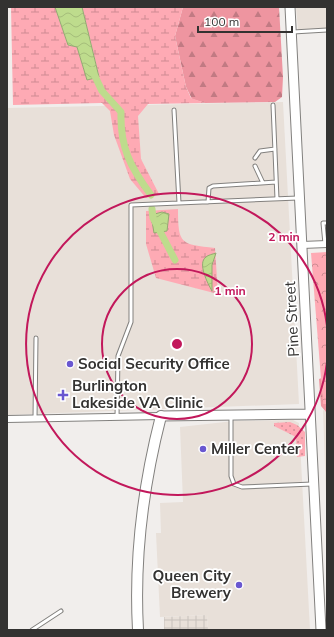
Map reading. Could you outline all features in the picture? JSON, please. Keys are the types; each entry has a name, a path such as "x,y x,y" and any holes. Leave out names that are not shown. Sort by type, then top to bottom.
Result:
{"main road":[{"name":"Pine Street","path":"290,7 310,414 323,629"},
{"path":"138,630 136,583 140,528 151,458 161,416 310,414"}],"street":[{"path":"302,245 326,244"},
{"path":"7,419 161,416"}],"lane":[{"path":"291,32 327,30"},
{"path":"273,105 277,198"},
{"path":"174,110 179,203"},
{"path":"255,158 260,151 275,149"},
{"path":"255,166 264,183"},
{"path":"208,202 209,188 213,186 276,182"},
{"path":"117,417 118,356 131,322 131,205 299,198"},
{"path":"326,244 323,223 327,223"},
{"path":"35,418 36,338"},
{"path":"231,415 231,476 234,484 242,487 314,484"},
{"path":"32,630 62,611"}],"shaded area":[{"path":"296,7 327,7 327,28 298,30"},
{"path":"283,102 299,404 7,415 7,108"},
{"path":"323,410 327,412 327,524"},
{"path":"293,420 299,423 310,630 208,630 207,615 160,617 156,533 161,533 160,503 183,502 180,427 234,421"},
{"path":"207,615 208,630 164,630 164,617"}],"green space":[{"path":"11,7 55,7 68,45 77,47 87,80 99,76 82,7 183,7 175,36 186,87 191,98 205,103 148,104 138,116 141,159 159,194 146,198 130,179 114,135 110,111 102,103 13,105"},
{"path":"183,7 279,7 283,77 282,97 275,102 205,103 192,99 186,87 175,36"},
{"path":"178,209 179,230 184,240 195,245 215,248 218,294 156,278 146,244 146,211"},
{"path":"327,252 327,404 323,404 311,253"},
{"path":"327,376 326,412 321,406 319,379"},
{"path":"290,422 297,425 305,432 305,456 297,457 296,438 294,436 274,426 274,423"}],"water":[{"path":"55,7 82,7 99,77 87,80 77,47 68,45"},
{"path":"162,212 169,214 167,231 154,233 151,215"},
{"path":"216,253 212,265 212,291 204,274 203,264 206,257"}],"waterway":[{"path":"92,70 102,91 121,112 122,136 128,156 137,175 151,195"},
{"path":"152,209 153,218 175,260"}],"place":[{"name":"Social Security Office","path":"70,364"},
{"name":"Burlington Lakeside VA Clinic","path":"63,395"},
{"name":"Miller Center","path":"203,449"},
{"name":"Queen City Brewery","path":"239,585"}]}
